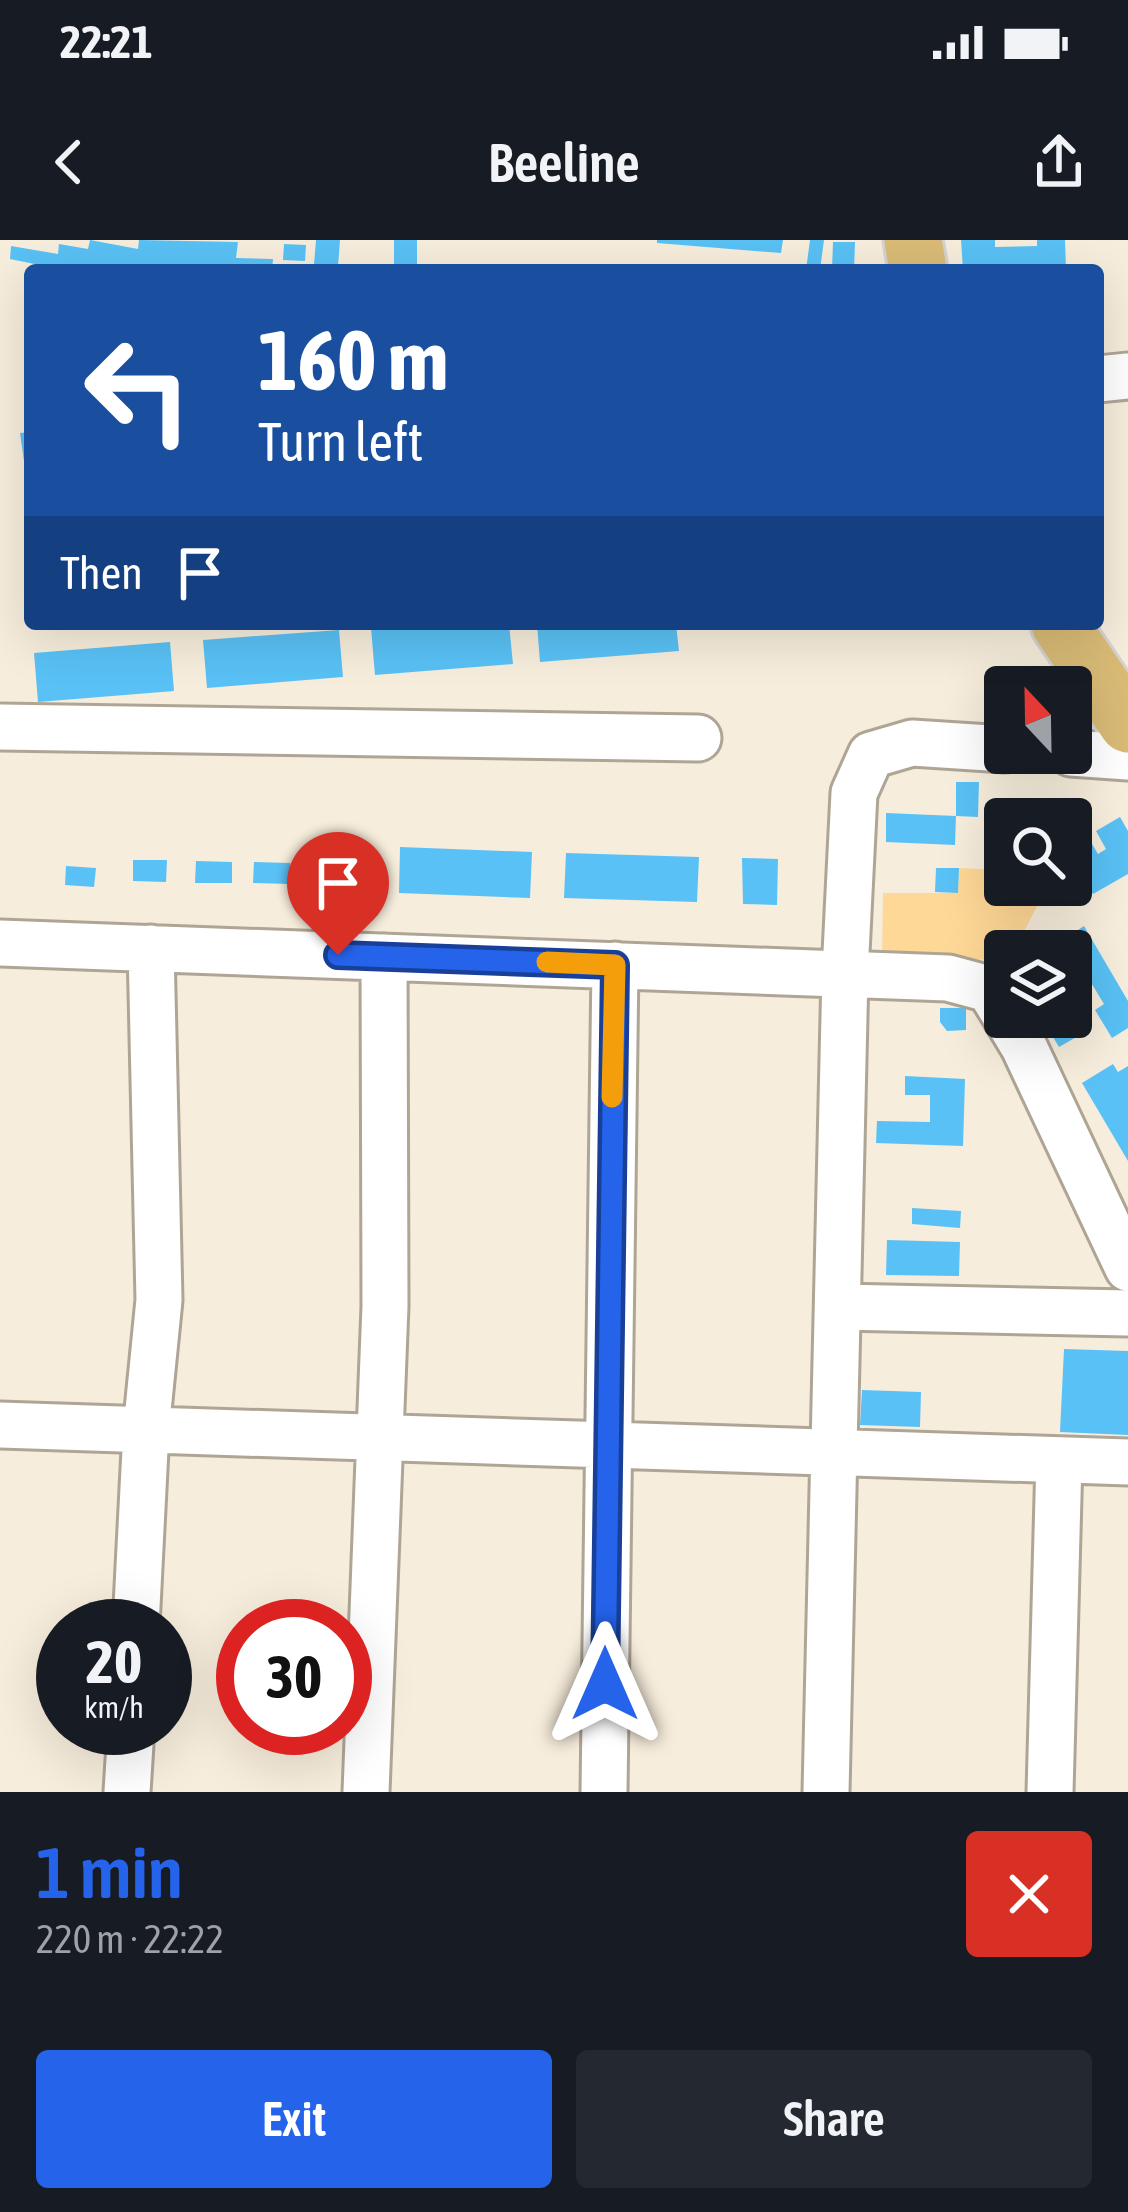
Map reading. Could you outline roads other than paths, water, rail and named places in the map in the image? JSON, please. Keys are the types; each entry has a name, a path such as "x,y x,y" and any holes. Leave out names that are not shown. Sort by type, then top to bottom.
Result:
{"main road":[{"path":"1064,630 1128,724"}],"street":[{"path":"0,727 698,738"},
{"path":"826,1792 845,973 854,793 871,755 912,742 984,747"},
{"path":"1092,754 1128,757"},
{"path":"0,943 845,973 949,978 984,988"},
{"path":"137,1599 159,1300 151,948"},
{"path":"366,1792 385,1306 385,957"},
{"path":"604,1792 615,965"},
{"path":"1019,1038 1128,1268"},
{"path":"840,1307 1128,1313"},
{"path":"0,1425 1128,1462"},
{"path":"1050,1792 1059,1460"},
{"path":"127,1792 129,1755"}]}
